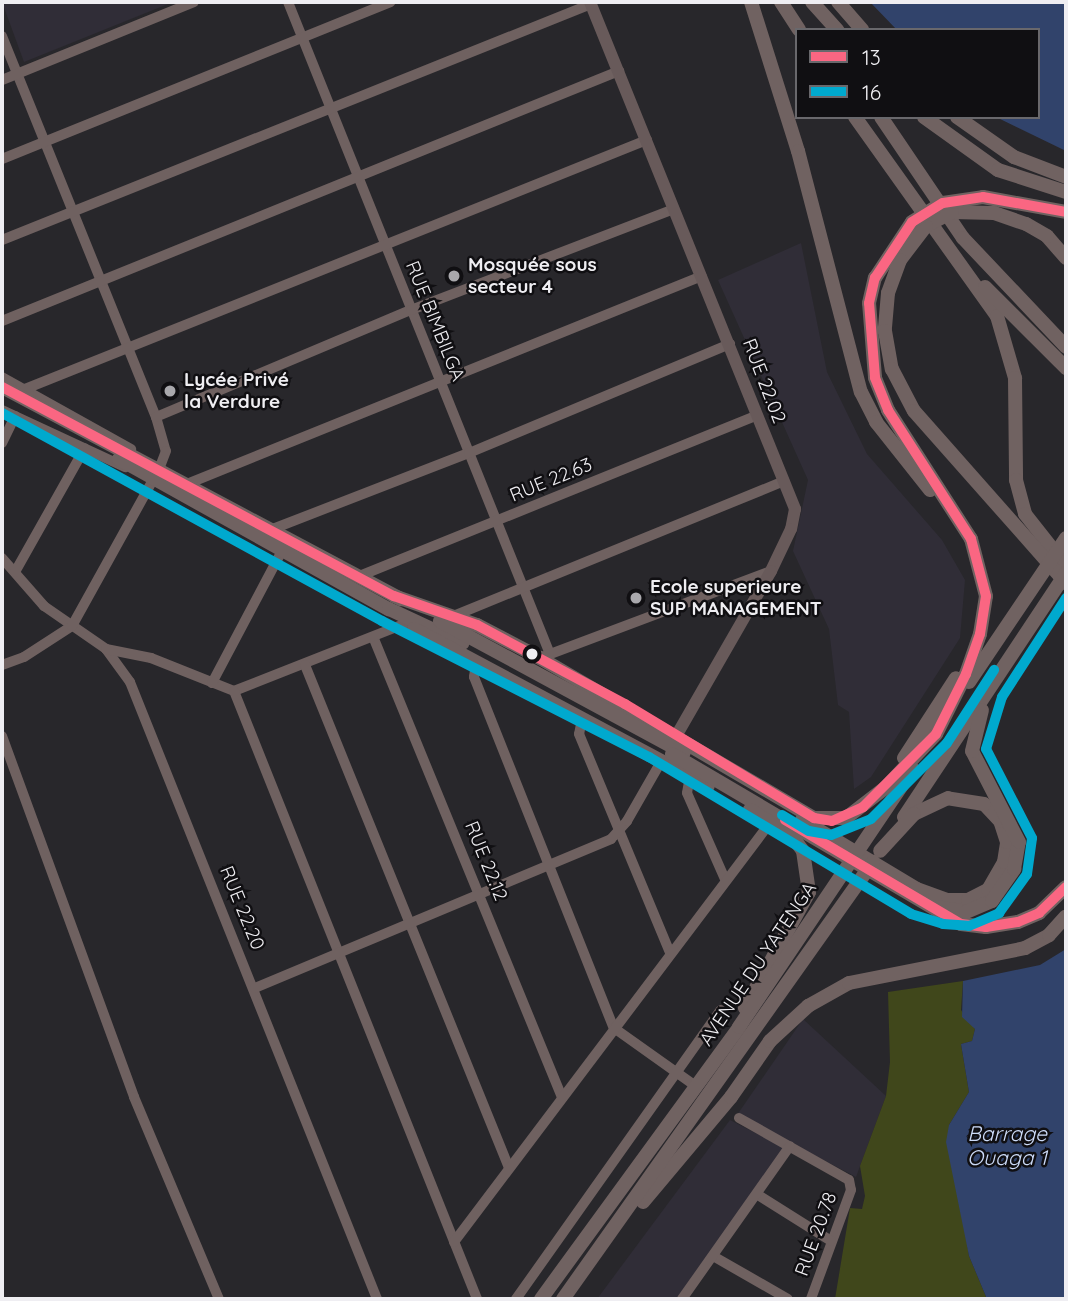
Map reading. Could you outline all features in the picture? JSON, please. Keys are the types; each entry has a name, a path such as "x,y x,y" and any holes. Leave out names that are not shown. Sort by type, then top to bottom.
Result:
{"main road":[{"path":"751,2 802,164 861,392 876,422 971,539"},
{"path":"781,2 798,28"},
{"path":"810,2 825,28"},
{"path":"810,2 835,28"},
{"path":"838,2 860,28"},
{"path":"856,119 997,316 1009,345 1015,378 1016,480 1025,514 1038,545 1066,566"},
{"path":"882,119 963,238 1066,346"},
{"path":"927,119 998,170 1066,192"},
{"path":"960,119 1014,157 1066,177"},
{"path":"2,397 156,474 187,484 357,577 392,602 477,625 545,656 676,738 814,818 846,818 886,788 936,734 980,634 986,596 971,539 888,410 875,377 869,303 891,249 915,227 939,218 962,204 983,197 1066,212"},
{"path":"962,204 1026,224 1047,236 1066,258"},
{"path":"915,227 888,293 885,331 892,369 914,411 1038,545 1063,582"},
{"path":"950,251 1066,368"},
{"path":"2,387 283,548 470,642 891,879 948,900 968,900 988,890 1004,862 1007,842 1000,821 984,804 965,798 934,801 914,814 880,851"},
{"name":"AVENUE DU YATENGA","path":"541,1299 739,1027 1066,538"},
{"name":"AVENUE DU YATENGA","path":"563,1299 880,851 1063,582"},
{"path":"392,602 404,624 662,760 793,837 803,851 809,892 753,988 739,1027"},
{"path":"886,788 980,634"},
{"path":"918,902 966,912 992,901 1014,869 1018,842 972,751 989,691"},
{"path":"891,879 918,902 961,924 986,928 1039,913 1066,887"},
{"path":"597,1252 673,1169 770,1041 808,1006 849,983 1025,948 1049,935 1066,916"}],"street":[{"path":"2,80 194,2"},
{"name":"RUE BIMBILGA","path":"288,2 523,588 545,656"},
{"path":"2,159 390,2"},
{"path":"2,240 590,3"},
{"name":"RUE 22.02","path":"590,3 730,344 784,481 794,519 771,571 662,760"},
{"path":"2,36 126,349 156,417 166,452 72,626 24,657 2,665"},
{"path":"2,321 357,174 619,72"},
{"path":"25,389 647,140"},
{"path":"156,417 411,310 674,209"},
{"path":"187,484 702,276"},
{"path":"270,530 469,453 730,344"},
{"path":"2,377 102,430 156,474"},
{"path":"2,410 85,448 156,474"},
{"name":"RUE 22.63","path":"357,577 757,415"},
{"path":"2,443 15,416"},
{"path":"2,572 16,575 85,448"},
{"path":"449,618 784,481"},
{"path":"212,683 283,548"},
{"name":"RUE 22.20","path":"2,558 32,596 106,649 143,709 377,1299"},
{"path":"545,656 771,571"},
{"path":"106,649 151,658 233,691 374,639 404,624"},
{"name":"RUE 22.12","path":"374,639 562,1098"},
{"path":"477,664 474,677 614,1028 696,1087"},
{"path":"305,665 509,1168"},
{"path":"233,691 477,1299"},
{"path":"582,719 579,734 670,953"},
{"path":"2,736 134,1097 219,1299"},
{"path":"255,988 551,865 619,833 662,760"},
{"path":"690,776 687,793 725,879"},
{"path":"454,1242 725,879 770,823"},
{"path":"516,1299 721,1010"},
{"path":"682,1299 758,1195 790,1146 739,1118"},
{"name":"RUE 20.78","path":"790,1146 849,1180 851,1190 811,1299"},
{"path":"758,1195 831,1241"},
{"path":"713,1256 788,1299"}],"shaded area":[{"path":"2,2 173,2 24,62"},
{"path":"801,243 827,372 867,454 942,540 965,580 960,638 871,777 854,789 849,712 838,705 829,629 793,551 808,480 718,280"},
{"path":"803,1019 886,1096 856,1177 737,1115"},
{"path":"730,1120 787,1149 676,1299 597,1299"}],"green space":[{"path":"963,981 961,1010 975,1029 972,1041 961,1044 969,1092 949,1125 969,1256 987,1299 835,1299 850,1208 862,1209 865,1196 860,1166 886,1096 890,1062 888,992"}],"water":[{"path":"870,2 1066,2 1066,151 1000,119 1040,119 1040,28 895,28"},
{"name":"Barrage Ouaga 1","path":"1066,949 1066,1299 987,1299 969,1256 946,1142 949,1125 969,1092 961,1044 972,1041 975,1029 962,1017 963,981 1040,965"}],"transit line":[{"name":"13","path":"2,387 394,596 477,625 625,704 814,818 832,821 863,807 936,734 966,674 980,634 986,596 971,539 888,410 875,377 869,303 875,278 912,222 943,203 983,197 1066,212"},
{"name":"16","path":"2,413 382,621 649,757 911,914 943,924 969,926 999,913 1027,874 1032,838 986,749 1002,697 1066,598"},
{"name":"16","path":"782,815 809,831 831,835 871,819 947,743 994,670"},
{"name":"13","path":"785,820 961,924 986,927 1018,922 1039,913 1066,887"}],"place":[{"name":"Mosquée sous secteur 4","path":"454,276"},
{"name":"Lycée Privé la Verdure","path":"170,391"},
{"name":"Ecole superieure SUP MANAGEMENT","path":"636,598"}]}
